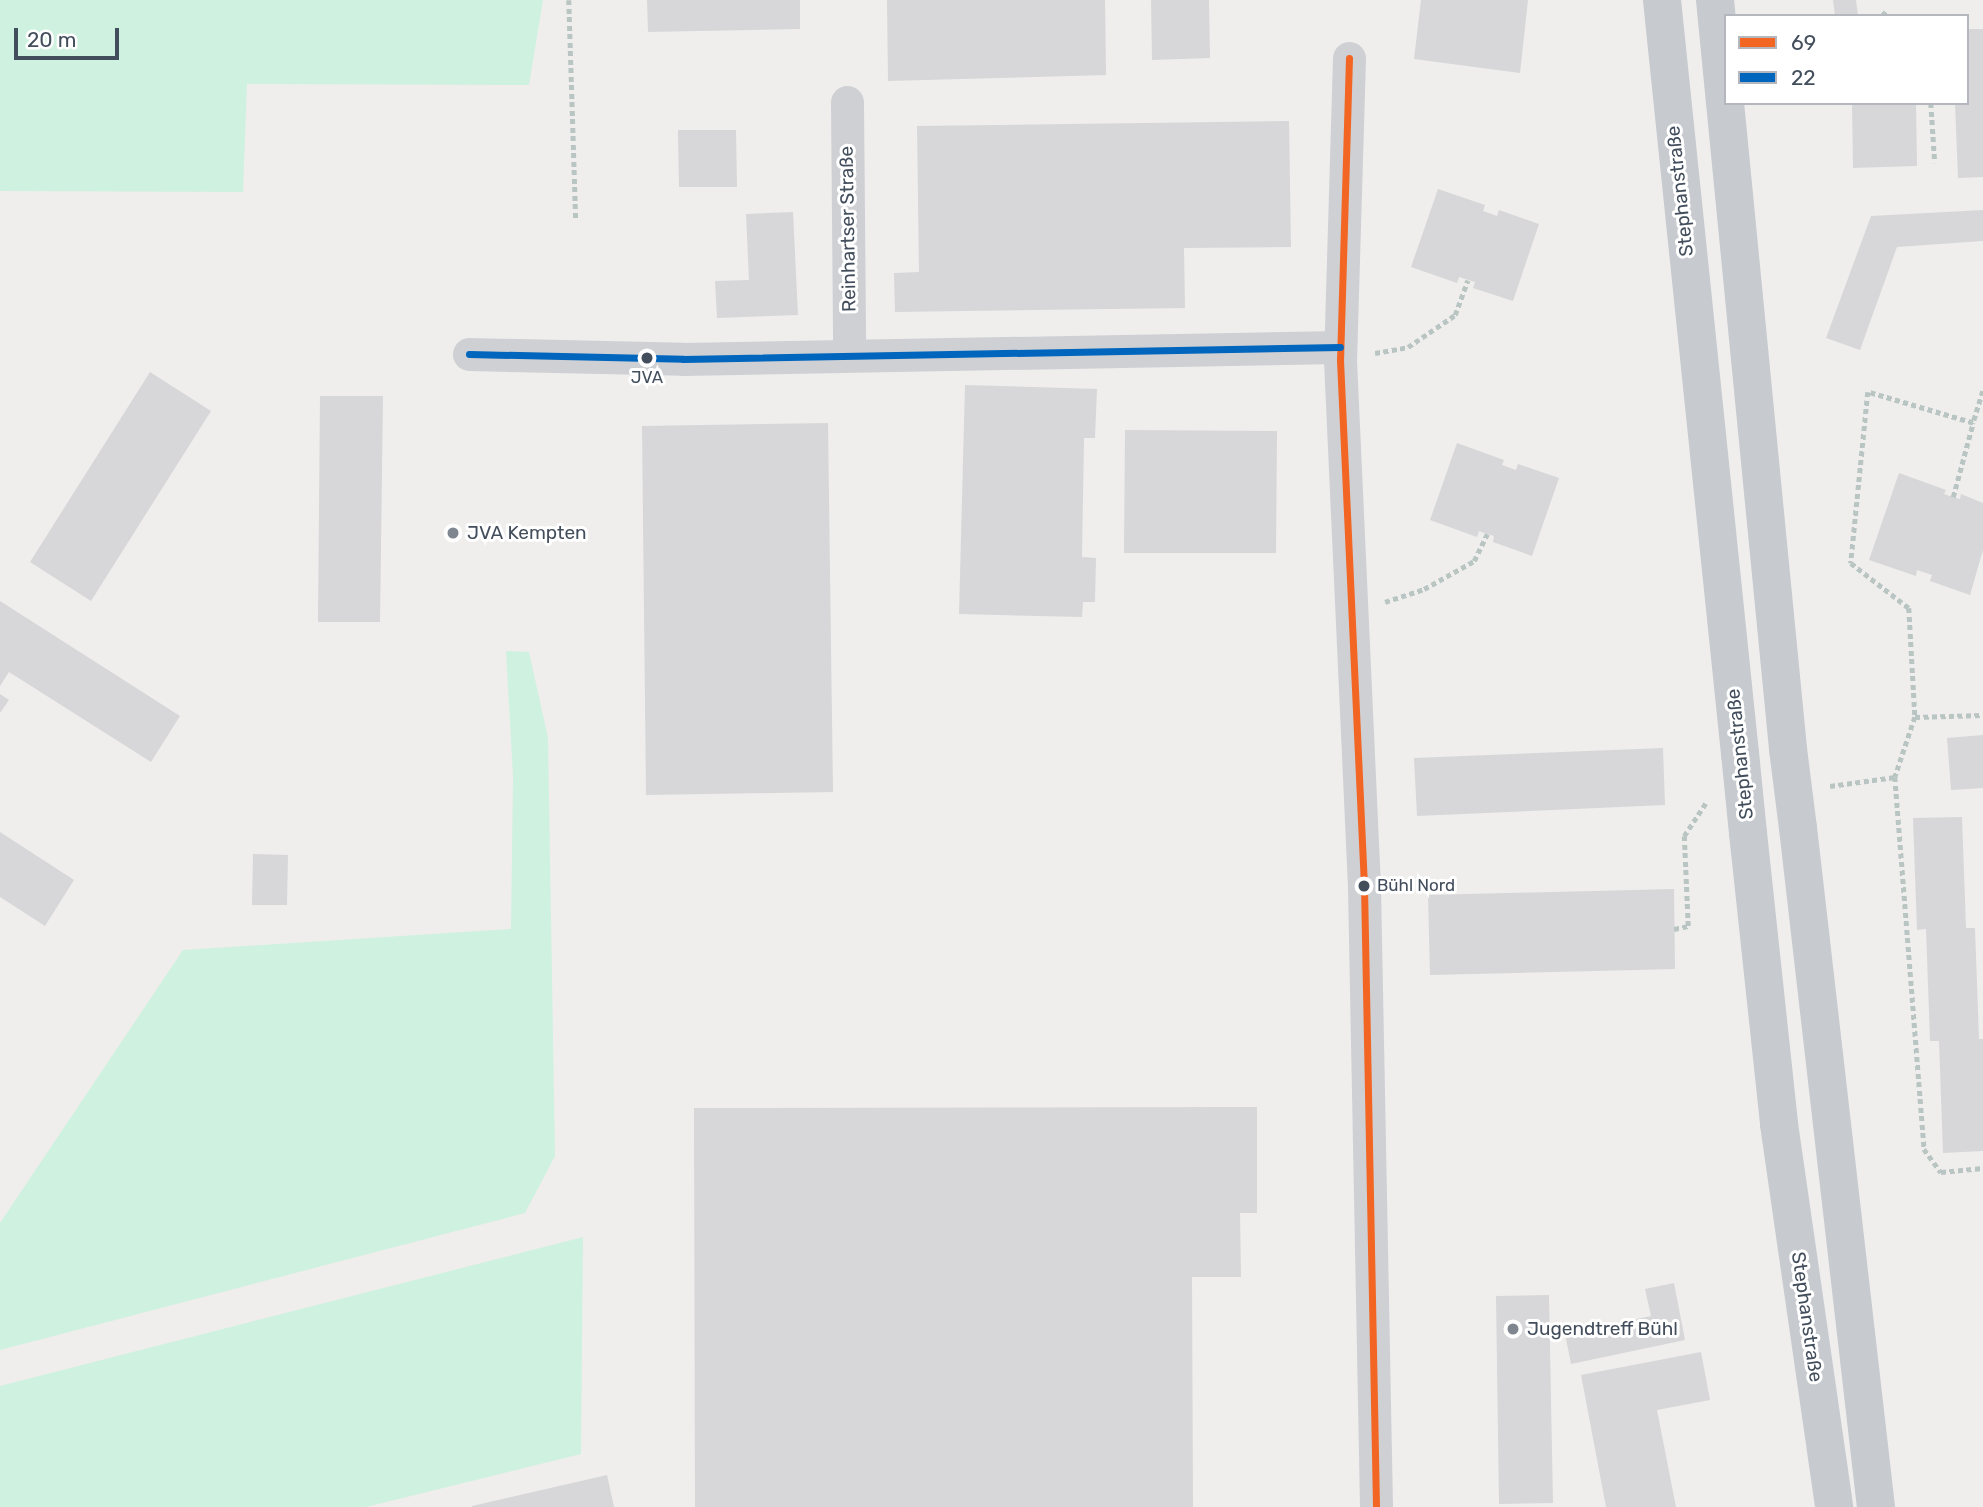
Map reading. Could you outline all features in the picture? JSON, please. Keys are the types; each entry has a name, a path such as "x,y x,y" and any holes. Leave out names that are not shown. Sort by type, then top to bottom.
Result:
{"main road":[{"name":"Stephanstraße","path":"1662,0 1779,1124 1834,1507"},
{"path":"1715,0 1724,92"},
{"path":"1725,105 1788,749 1876,1507"}],"street":[{"path":"1349,58 1340,354 1364,886 1376,1507"},
{"name":"Reinhartser Straße","path":"847,102 849,355"},
{"path":"469,354 683,359 849,355 1340,354"}],"path":[{"path":"569,0 576,220"},
{"path":"1931,105 1935,163"},
{"path":"1340,354 1408,347 1455,315 1468,280"},
{"path":"1953,497 1983,391"},
{"path":"1973,423 1868,393 1851,563 1909,608 1915,717 1895,777 1924,1149 1941,1172 1983,1168"},
{"path":"1351,612 1424,589 1474,561 1487,534"},
{"path":"1915,717 1983,715"},
{"path":"1831,786 1895,777"},
{"path":"1674,929 1688,926 1684,836"}],"green space":[{"path":"0,0 543,0 529,85 247,84 243,192 0,191"},
{"path":"506,651 529,652 548,738 555,1156 525,1213 0,1350 0,1223 183,950 511,929 513,776"},
{"path":"583,1237 581,1454 366,1507 0,1507 0,1386"}],"building":[{"path":"647,0 800,0 800,29 648,32"},
{"path":"887,0 1105,0 1106,75 888,81"},
{"path":"1151,0 1209,0 1210,58 1152,60"},
{"path":"1421,0 1528,0 1520,73 1414,59"},
{"path":"1833,0 1856,0 1858,14 1835,14"},
{"path":"1969,29 1983,29 1983,177 1958,178 1955,105 1969,105"},
{"path":"1852,105 1916,105 1917,166 1853,168"},
{"path":"1289,121 1291,247 1184,248 1185,308 895,312 894,273 919,272 917,126"},
{"path":"678,130 736,130 737,187 679,187"},
{"path":"1438,189 1485,205 1483,211 1497,216 1499,210 1539,224 1513,301 1473,288 1475,282 1459,277 1457,283 1411,267"},
{"path":"1983,210 1983,241 1897,247 1860,350 1826,338 1871,216"},
{"path":"793,212 798,315 717,318 715,281 749,280 746,214"},
{"path":"150,372 211,411 91,601 30,562"},
{"path":"965,385 1097,389 1095,438 1084,438 1082,557 1096,558 1095,602 1083,602 1082,617 959,614"},
{"path":"320,396 383,396 380,622 318,622"},
{"path":"828,423 833,792 646,795 642,426"},
{"path":"1125,430 1277,431 1276,553 1124,553"},
{"path":"1457,443 1504,460 1502,465 1516,470 1518,464 1559,478 1532,556 1493,542 1494,536 1479,531 1477,537 1430,520"},
{"path":"1899,473 1946,490 1944,494 1960,499 1961,494 1983,503 1983,550 1970,595 1930,581 1932,575 1917,570 1916,576 1869,560"},
{"path":"0,601 180,716 151,762 9,672 0,686"},
{"path":"0,694 9,700 0,713"},
{"path":"1983,735 1983,788 1951,790 1947,738"},
{"path":"1663,748 1665,805 1417,816 1414,758"},
{"path":"1962,817 1966,928 1975,928 1979,1039 1983,1039 1983,1151 1943,1153 1939,1041 1930,1041 1926,929 1917,930 1913,818"},
{"path":"0,832 74,880 45,926 0,897"},
{"path":"253,854 288,855 287,905 252,905"},
{"path":"1674,889 1675,969 1430,975 1428,895"},
{"path":"1257,1107 1257,1213 1240,1213 1241,1277 1192,1277 1193,1507 695,1507 694,1108"},
{"path":"1674,1283 1685,1340 1571,1364 1565,1334 1651,1316 1645,1289"},
{"path":"1549,1295 1553,1503 1499,1504 1496,1296"},
{"path":"1701,1352 1710,1400 1657,1410 1676,1507 1606,1507 1581,1375"},
{"path":"607,1475 614,1507 472,1507 472,1506"}],"transit line":[{"name":"69","path":"1349,58 1340,360 1364,886 1376,1507"},
{"name":"22","path":"469,354 683,359 1340,347"}],"place":[{"name":"JVA","path":"647,358"},
{"name":"JVA Kempten","path":"453,533"},
{"name":"Bühl Nord","path":"1364,886"},
{"name":"Jugendtreff Bühl","path":"1513,1329"}]}
